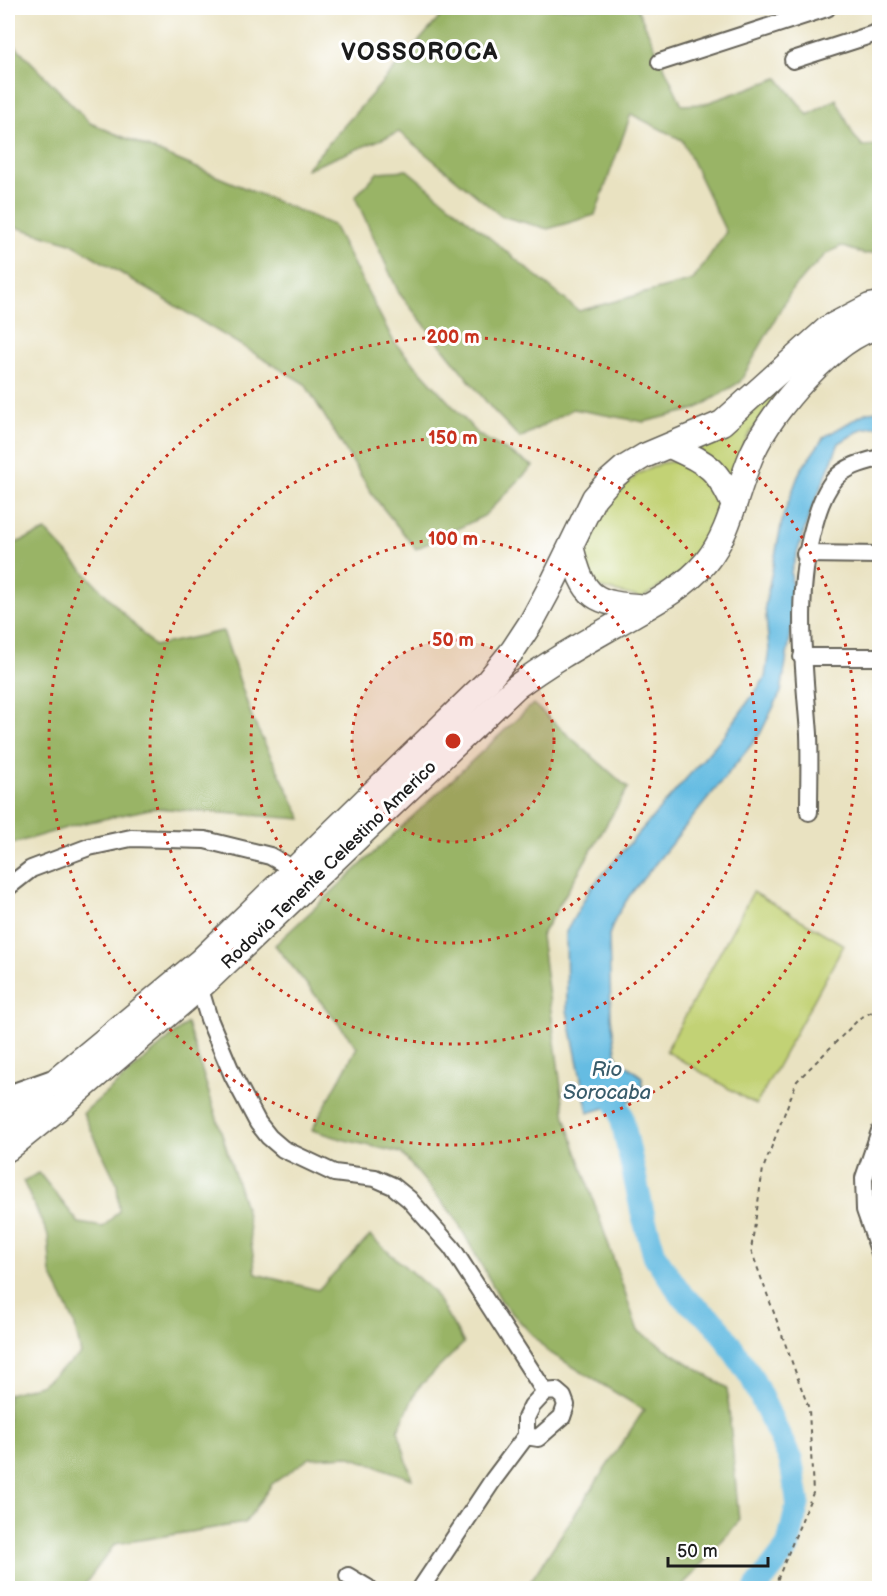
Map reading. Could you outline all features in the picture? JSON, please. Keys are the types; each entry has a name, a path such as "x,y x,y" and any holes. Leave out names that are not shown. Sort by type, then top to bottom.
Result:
{"highway":[{"name":"Rodovia Tenente Celestino Americo","path":"8,1120 200,961 488,681 513,650 532,621 572,546 594,498 608,482 624,468 644,456 722,423 828,328 861,310 879,304"},
{"name":"Rodovia Tenente Celestino Americo","path":"8,1149 200,989 516,687 548,664 688,581 707,561 734,506 753,453 770,423 791,395 824,360 852,338 879,326"},
{"path":"670,446 712,468 725,486 734,506"},
{"path":"572,546 578,575 586,589 597,598 614,605 647,607"}],"street":[{"path":"660,62 826,8"},
{"path":"793,60 879,32"},
{"path":"809,812 809,738 802,657 805,554 819,508 835,479 856,464 879,458"},
{"path":"805,554 879,555"},
{"path":"802,657 879,657"},
{"path":"8,887 31,869 89,847 131,838 205,840 270,856 295,870"},
{"path":"200,989 209,1019 233,1076 258,1123 269,1137 283,1149 334,1173 375,1178 393,1186 409,1199 452,1248 545,1392"},
{"path":"8,1094 65,1074"},
{"path":"879,1131 864,1178 865,1210 879,1254"},
{"path":"421,1588 493,1480 526,1436 526,1418 532,1406 545,1392 556,1390 563,1397 566,1405 562,1417 538,1438 526,1436"},
{"path":"348,1576 368,1588"}],"path":[{"path":"774,1588 813,1493 809,1409 751,1250 763,1169 797,1081 860,1018 879,1008"}],"green space":[{"path":"448,8 637,8 682,105 704,104 778,78 808,115 836,99 854,136 863,146 879,145 879,252 864,254 841,246 826,254 793,288 740,382 696,409 644,422 573,409 520,438 492,409 399,293 355,197 378,172 407,170 579,311 693,280 726,232 682,140 631,114 595,215 548,229 501,216 399,132 305,170"},
{"path":"8,38 90,123 333,225 394,342 479,435 533,466 484,516 416,549 374,497 305,384 71,243 8,225"},
{"path":"824,337 748,436 737,460 731,485 698,448 755,410"},
{"path":"679,461 692,464 715,491 718,509 708,538 687,569 642,598 593,586 581,559 591,527 611,499 638,474 662,463"},
{"path":"46,531 154,646 223,631 252,718 302,819 154,808 76,825 8,845 8,546"},
{"path":"533,704 628,788 541,936 565,1117 638,1331 727,1388 739,1521 681,1588 526,1588 644,1410 547,1351 502,1302 454,1216 401,1153 312,1130 357,1047 275,945"},
{"path":"753,892 844,945 756,1105 666,1051"},
{"path":"187,1023 246,1211 256,1274 318,1290 370,1236 433,1291 464,1343 418,1388 398,1430 412,1479 348,1456 310,1458 272,1484 245,1523 115,1544 82,1588 8,1588 8,1394 40,1385 81,1354 74,1322 51,1274 48,1235 23,1181 39,1173 79,1223 103,1227 119,1211 117,1184 83,1113"}],"water":[{"name":"Rio Sorocaba","path":"879,411 879,426 862,429 839,443 808,519 791,572 794,614 781,692 760,734 630,895 616,917 609,935 611,1017 617,1058 642,1077 643,1096 588,1113 567,1010 566,932 590,889 725,734 765,678 769,649 765,606 783,516 800,471 824,437 867,412"}],"waterway":[{"name":"Rio Sorocaba","path":"605,1076 621,1114 643,1215 655,1256 683,1297 716,1324 752,1378 791,1461 798,1502 788,1547 756,1588"}],"district":[{"name":"VOSSOROCA","path":"420,52"}]}
